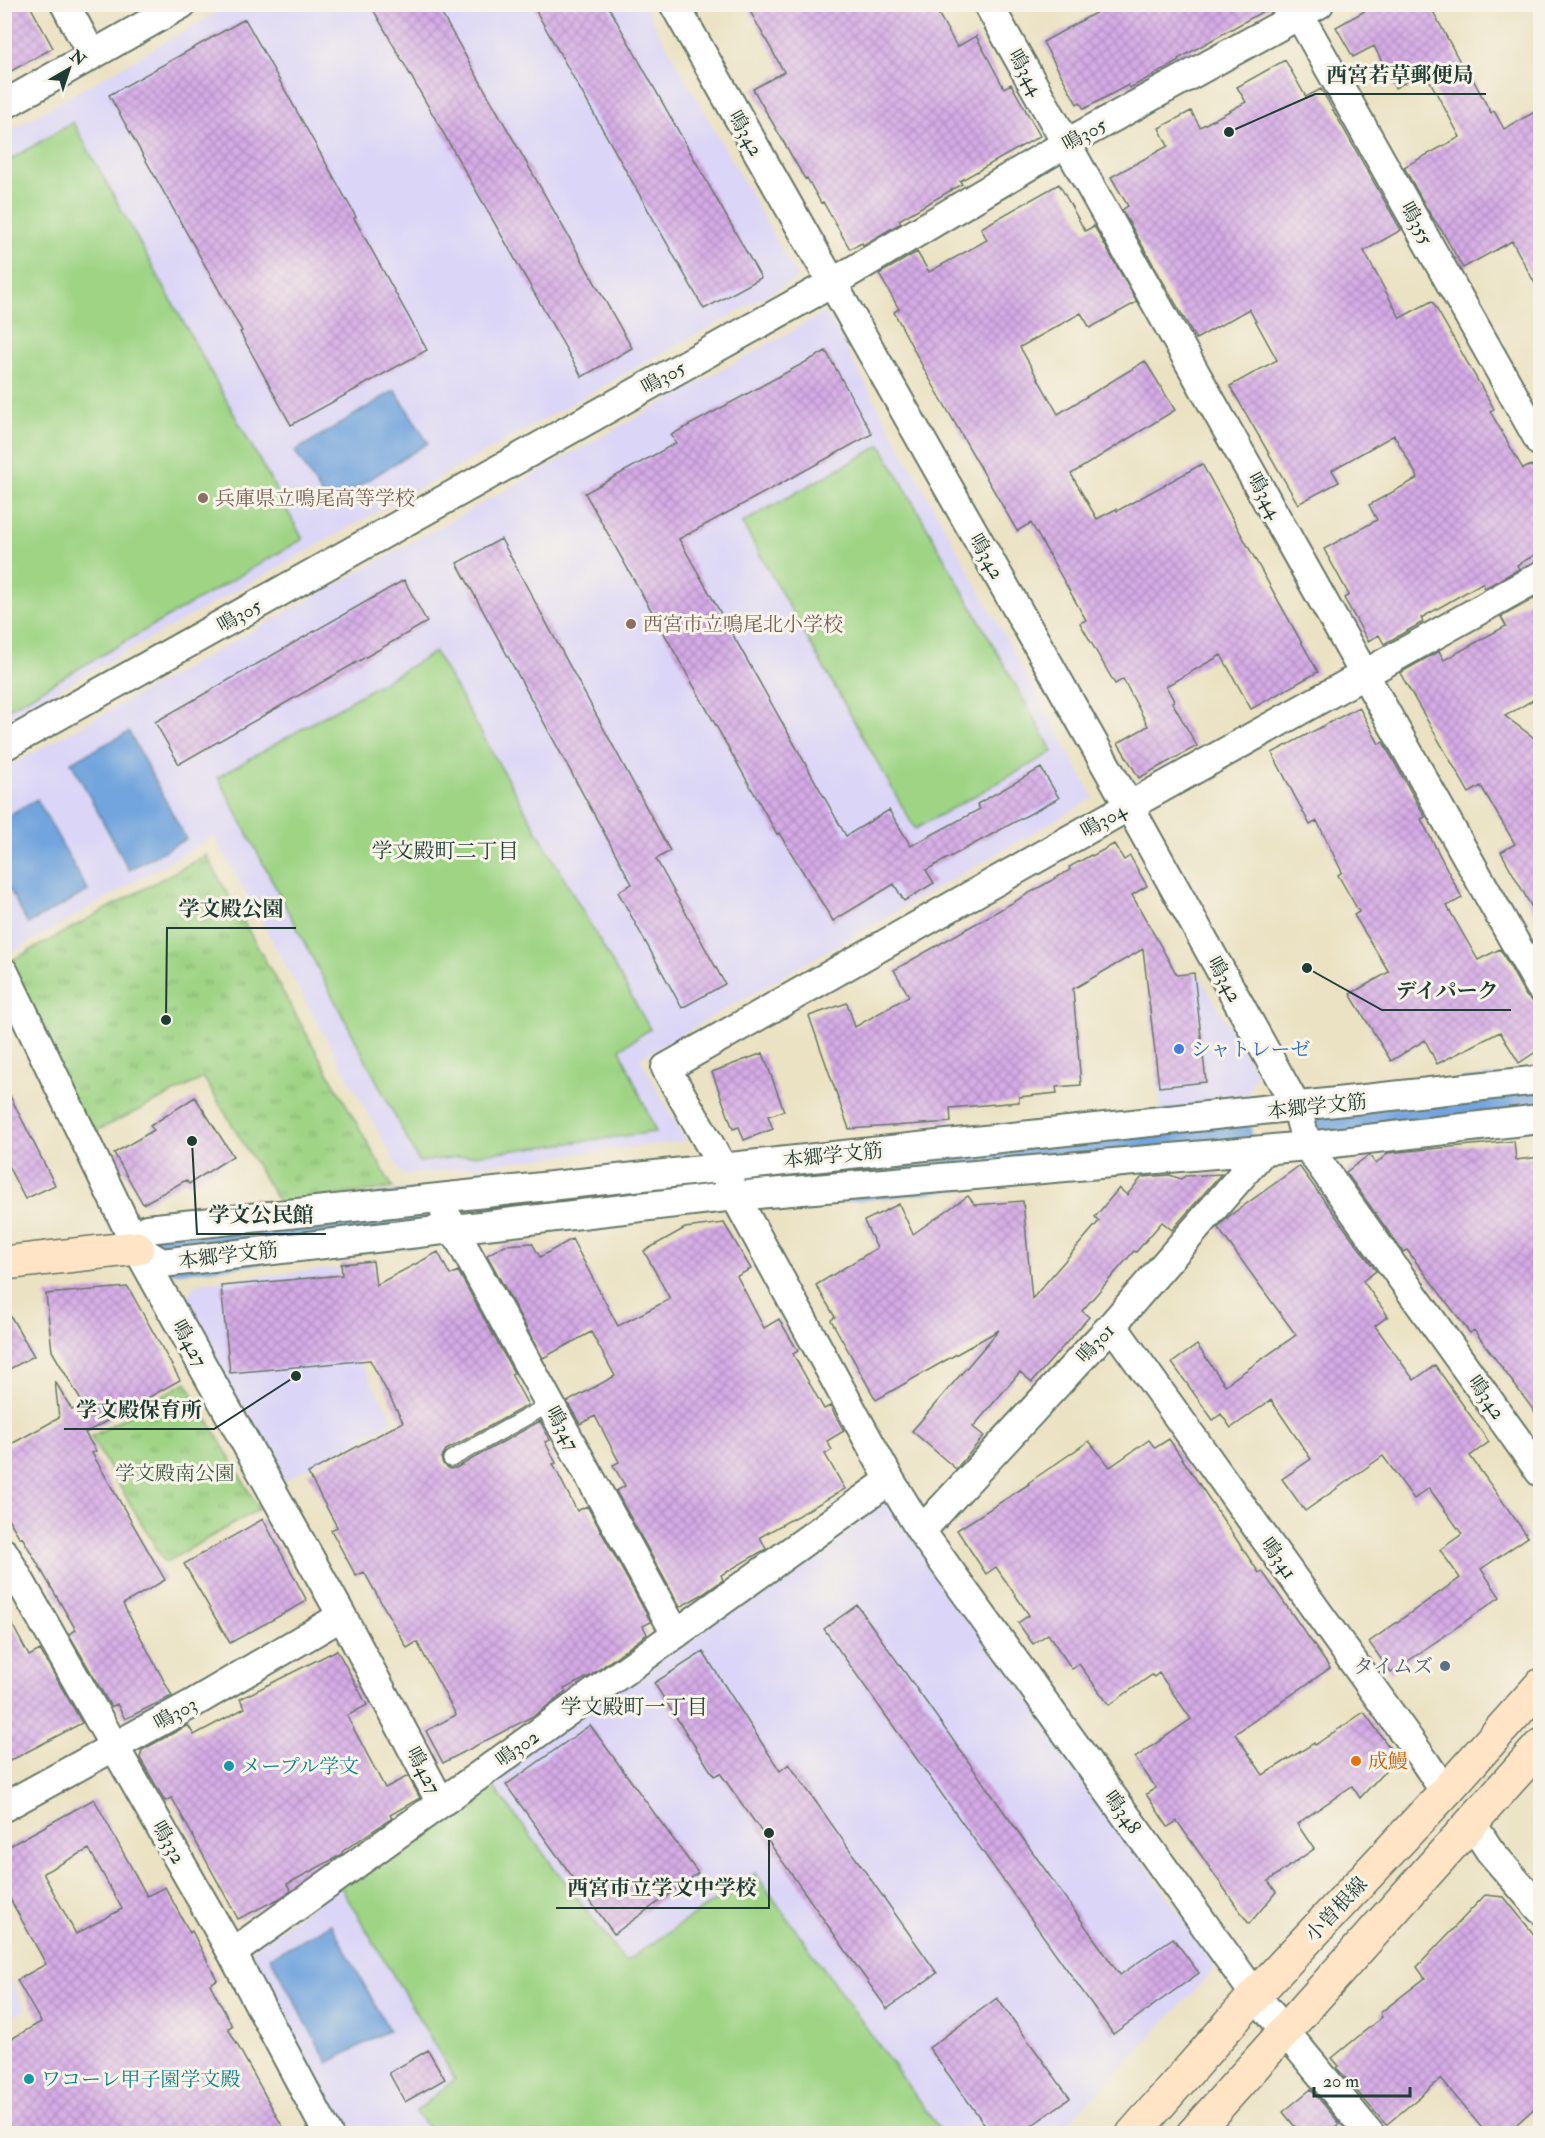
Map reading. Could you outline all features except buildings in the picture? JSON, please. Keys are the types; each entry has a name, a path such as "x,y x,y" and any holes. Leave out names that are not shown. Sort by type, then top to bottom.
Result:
{"street":[{"path":"65,4 92,55"},
{"path":"4,105 182,4"},
{"name":"鳴342","path":"674,4 1129,806 1297,1108 1307,1146 1540,1472"},
{"name":"鳴344","path":"988,4 1540,987"},
{"name":"鳴305","path":"4,746 832,283 1067,143 1304,8"},
{"name":"鳴355","path":"1304,8 1540,442"},
{"name":"鳴304","path":"666,1068 1540,576"},
{"name":"鳴427","path":"4,972 137,1248 342,1616 441,1803"},
{"name":"鳴348","path":"666,1068 890,1480 921,1531 1255,1995 1371,2133"},
{"name":"本郷学文筋","path":"1540,1080 1297,1108 729,1181 444,1212 147,1229 137,1248 162,1263 444,1212 729,1181 1264,1150 1540,1119"},
{"name":"鳴301","path":"921,1531 1112,1325 1264,1150"},
{"name":"鳴347","path":"444,1212 676,1634"},
{"path":"4,1263 137,1248"},
{"name":"鳴341","path":"1112,1325 1445,1792"},
{"name":"鳴302","path":"232,1953 890,1480"},
{"name":"鳴332","path":"4,1553 232,1953 328,2133"},
{"name":"鳴303","path":"4,1806 192,1704 342,1616"},
{"name":"小曽根線","path":"1133,2133 1255,1995 1445,1792 1540,1686"},
{"path":"1193,2133 1540,1746"},
{"path":"1471,1822 1490,1851 1540,1909"}],"lane":[{"path":"451,1459 550,1404"}],"shaded area":[{"name":"兵庫県立鳴尾高等学校","path":"230,5 644,5 798,278 5,719 4,134"},
{"name":"西宮市立鳴尾北小学校","path":"826,312 1094,798 640,1058 686,1141 402,1175 214,836 9,954 4,943 4,769"},
{"path":"1194,973 1200,976 1256,1073 1245,1102 1161,1111 1147,978"},
{"path":"338,1268 343,1332 394,1420 283,1482 183,1302 196,1283"},
{"path":"887,1494 1217,1967 1059,2133 342,2134 242,1956"},
{"path":"5,1971 26,2009 4,2021"}],"green space":[{"path":"73,122 303,539 5,711 5,163"},
{"path":"881,445 1053,752 915,829 742,523"},
{"path":"435,652 650,1029 620,1049 656,1132 419,1162 218,777"},
{"path":"206,855 393,1188 279,1203 204,1078 86,1136 7,963"},
{"name":"学文殿南公園","path":"186,1382 259,1509 165,1563 91,1437"},
{"path":"490,1782 625,1962 755,1873 942,2133 433,2133 415,2112 455,2079 339,1884"}],"water":[{"path":"395,390 428,443 328,505 295,451"},
{"path":"129,732 186,839 129,870 71,762"},
{"path":"37,799 88,891 28,924 5,881 5,817"},
{"path":"331,1924 389,2030 328,2063 270,1957"}],"waterway":[{"path":"1334,1121 1540,1100"},
{"path":"808,1177 1223,1133"},
{"path":"161,1246 511,1208"}],"place":[{"name":"西宮若草郵便局","path":"1229,132"},
{"name":"兵庫県立鳴尾高等学校","path":"203,498"},
{"name":"西宮市立鳴尾北小学校","path":"631,624"},
{"name":"デイパーク","path":"1307,968"},
{"name":"学文殿公園","path":"166,1020"},
{"name":"シャトレーゼ","path":"1179,1049"},
{"name":"学文公民館","path":"192,1141"},
{"name":"学文殿保育所","path":"296,1376"},
{"name":"タイムズ","path":"1445,1666"},
{"name":"成鰻","path":"1356,1761"},
{"name":"メープル学文","path":"229,1766"},
{"name":"西宮市立学文中学校","path":"769,1833"},
{"name":"ワコーレ甲子園学文殿","path":"29,2079"}],"district":[{"name":"学文殿町二丁目","path":"445,851"},
{"name":"学文殿町一丁目","path":"634,1707"}]}
